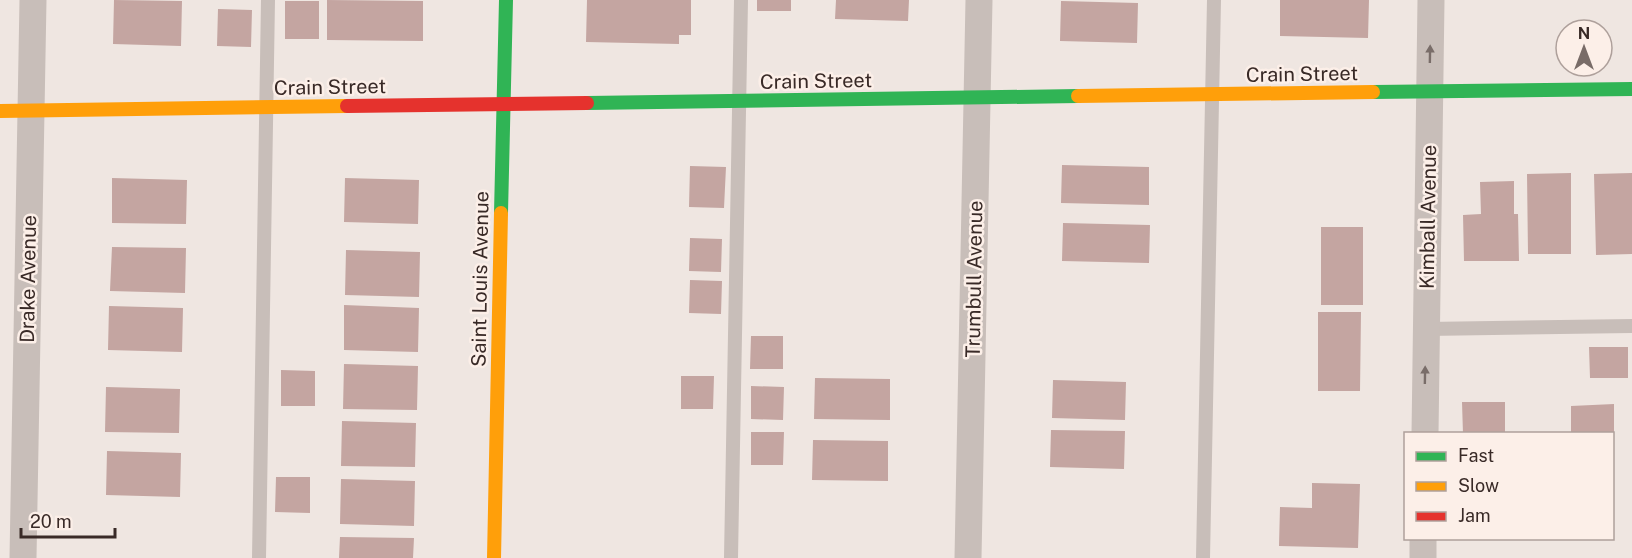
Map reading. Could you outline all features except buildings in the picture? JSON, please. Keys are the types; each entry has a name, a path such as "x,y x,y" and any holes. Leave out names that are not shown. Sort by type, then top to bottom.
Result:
{"street":[{"name":"Drake Avenue","path":"23,558 33,0"},
{"name":"Saint Louis Avenue","path":"494,558 506,0"},
{"name":"Trumbull Avenue","path":"969,558 980,0"},
{"name":"Kimball Avenue","path":"1425,432 1431,0"},
{"name":"Crain Street","path":"0,111 1632,89"},
{"path":"1423,540 1423,558"}],"lane":[{"path":"259,558 268,0"},
{"path":"731,558 741,0"},
{"path":"1203,558 1214,0"},
{"path":"1426,329 1632,327"}],"traffic: fast":[{"path":"501,213 506,0"},
{"path":"1373,92 1632,89"},
{"path":"587,103 1078,96"}],"traffic: slow":[{"path":"1078,96 1373,92"},
{"path":"0,111 347,106"},
{"path":"494,558 501,213"}],"traffic: jam":[{"path":"347,106 587,103"}]}
